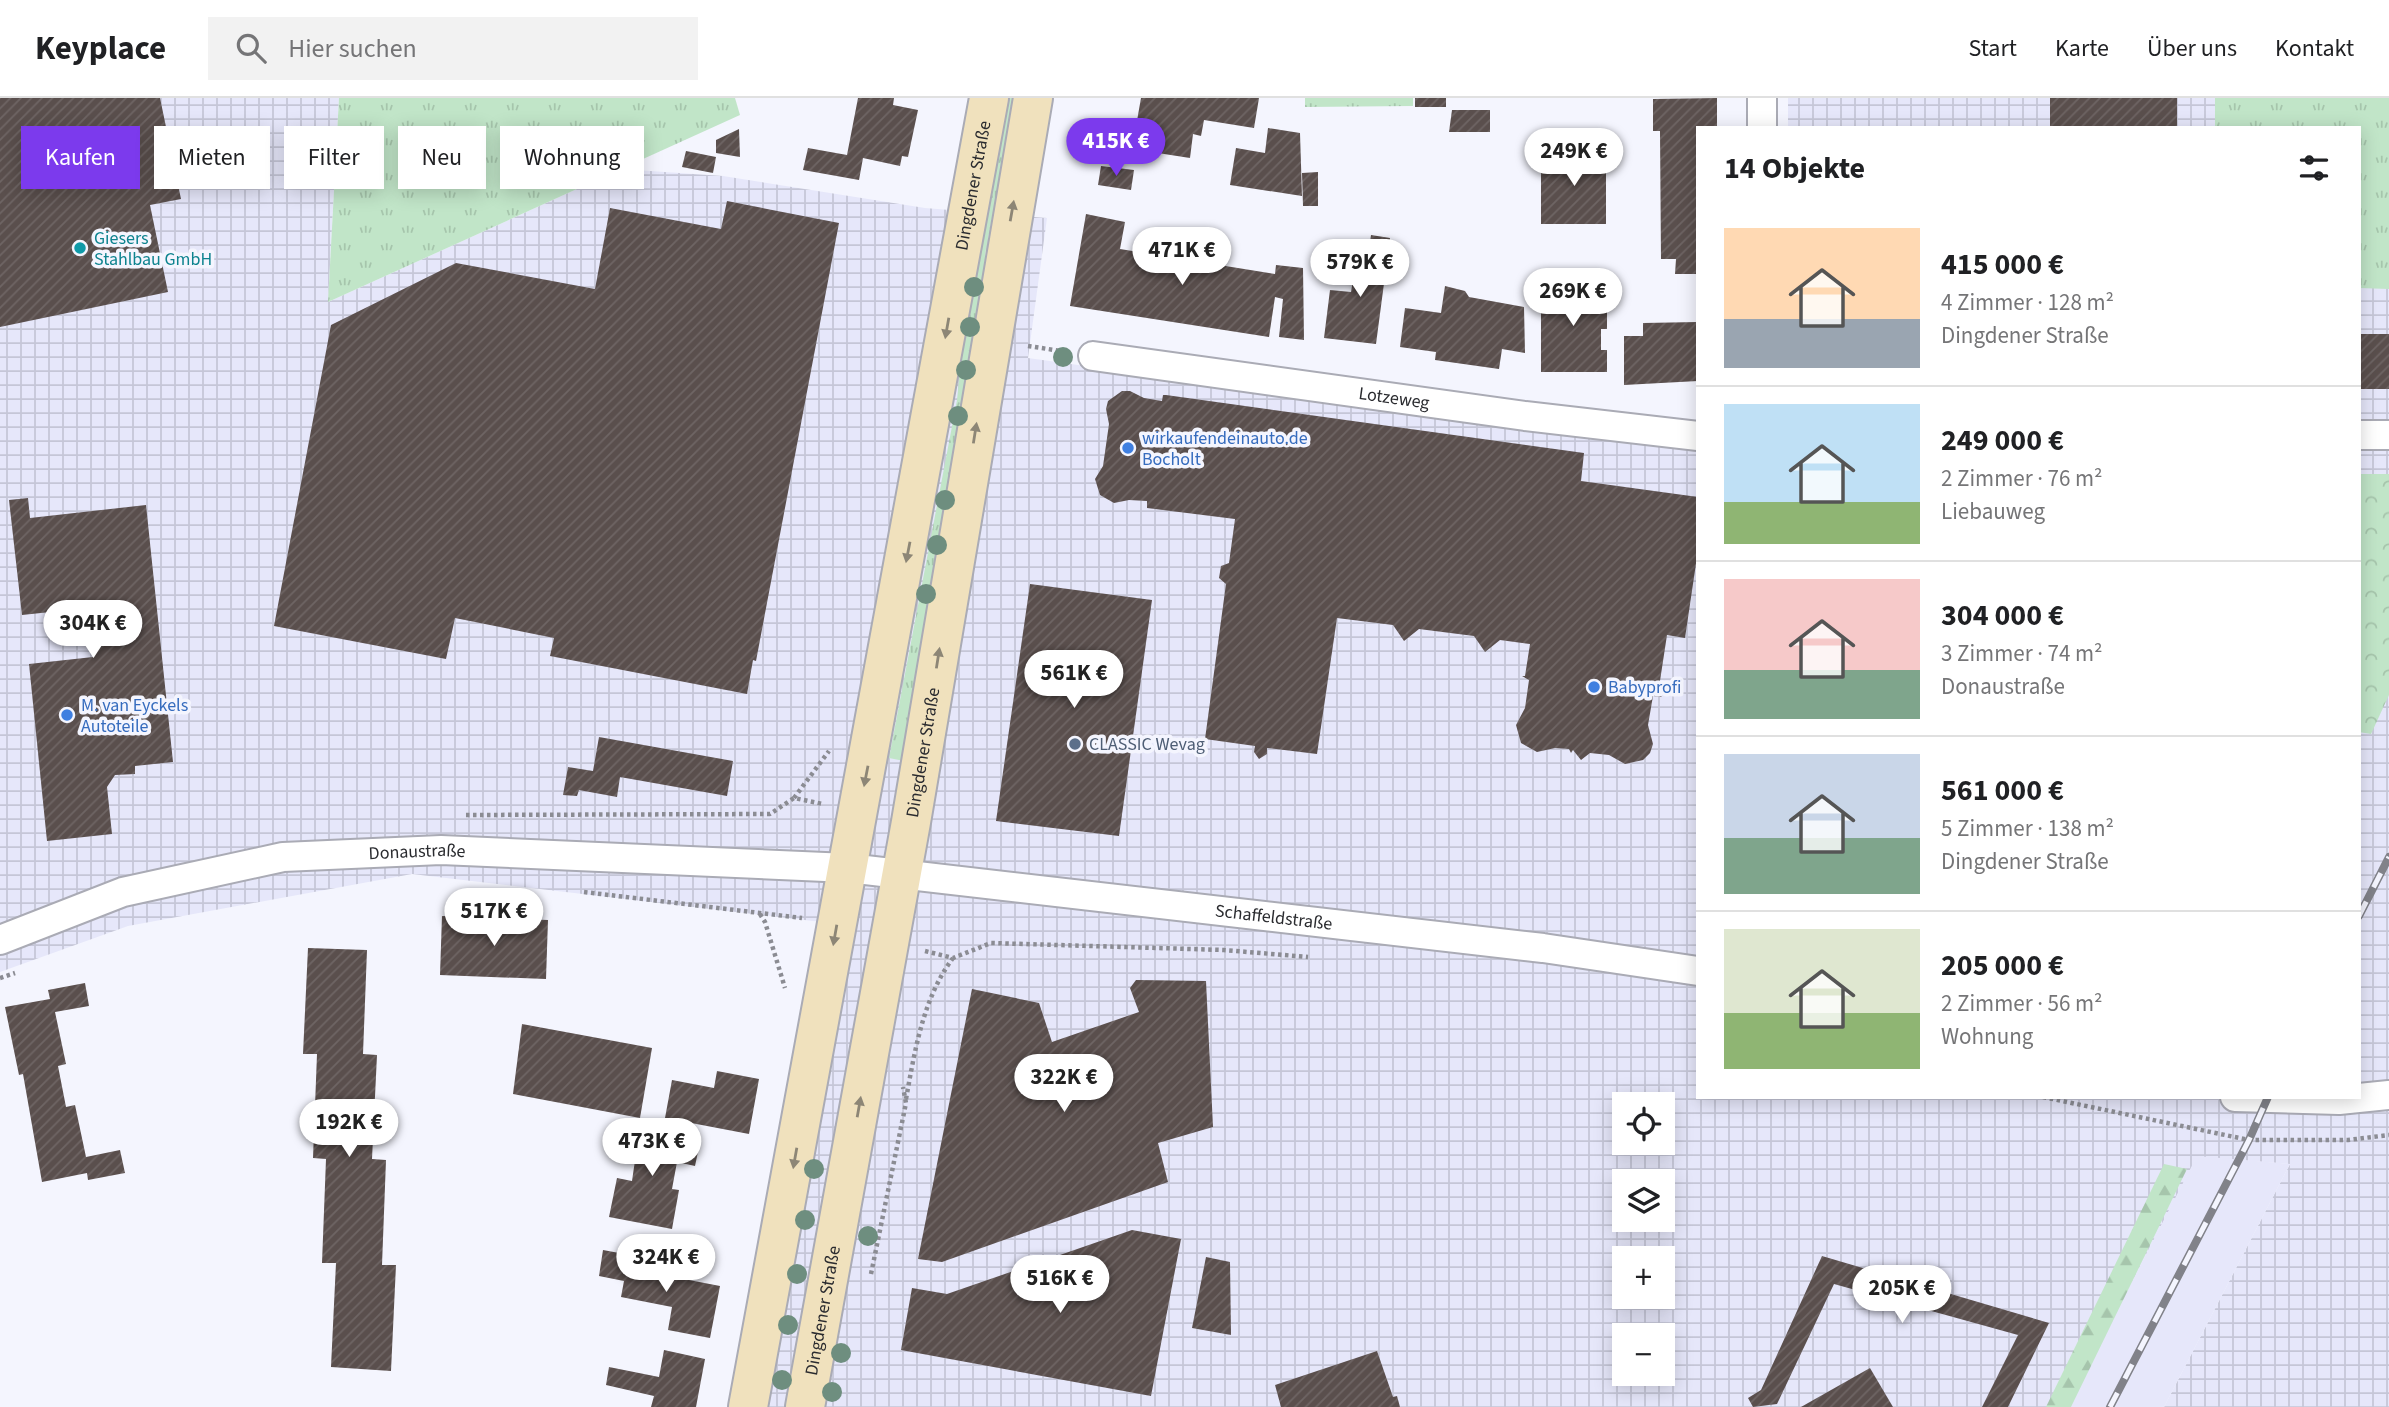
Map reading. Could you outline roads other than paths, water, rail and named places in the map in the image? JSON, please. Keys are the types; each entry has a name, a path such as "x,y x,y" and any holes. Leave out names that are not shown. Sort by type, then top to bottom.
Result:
{"main road":[{"name":"Dingdener Straße","path":"748,1407 989,98"},
{"name":"Dingdener Straße","path":"805,1407 901,875 1032,98"},
{"name":"Dingdener Straße","path":"761,1407 765,1384 768,1304"}],"street":[{"path":"1762,98 1762,126"},
{"name":"Lotzeweg","path":"1093,356 1512,414 1696,436"},
{"path":"2361,435 2389,435"},
{"name":"Donaustraße","path":"0,940 123,892 283,857 441,850 759,861 848,868"},
{"name":"Schaffeldstraße","path":"848,868 1543,948 1696,971"},
{"path":"2361,1098 2389,1095"},
{"path":"2304,1099 2349,1099"}],"railway":[{"path":"2361,912 2389,857"},
{"path":"2110,1407 2249,1140 2267,1099"}],"place":[{"name":"Giesers Stahlbau GmbH","path":"80,248"},
{"name":"wirkaufendeinauto.de Bocholt","path":"1128,448"},
{"name":"Babyprofi","path":"1594,687"},
{"name":"M. van Eyckels Autoteile","path":"67,715"},
{"name":"CLASSIC Wevag","path":"1075,744"}]}
